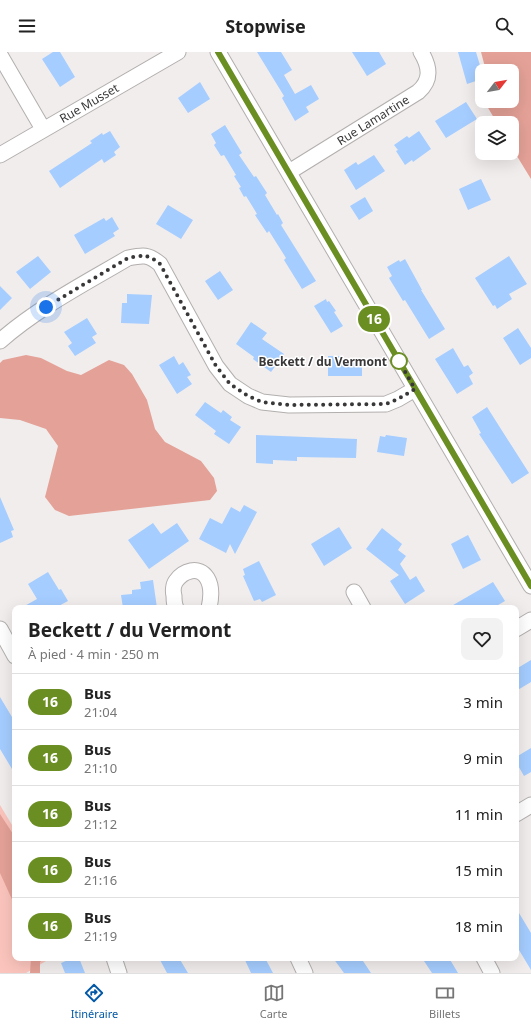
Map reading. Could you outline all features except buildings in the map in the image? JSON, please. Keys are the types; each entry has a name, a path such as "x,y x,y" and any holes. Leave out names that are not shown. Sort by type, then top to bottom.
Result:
{"street":[{"name":"Rue Musset","path":"0,155 178,52"},
{"path":"218,52 531,586"},
{"name":"Rue Lamartine","path":"289,172 418,92 425,86 428,78 428,69 426,60 421,52"},
{"path":"0,55 43,129"},
{"path":"0,341 28,319 55,301 128,258 141,255 152,258 160,264 216,366 230,384 248,396 262,402 289,405 386,404 415,389"},
{"path":"174,605 175,582 182,574 191,570 207,576 210,585 209,605"},
{"path":"354,592 361,605"},
{"path":"519,627 531,620"},
{"path":"0,629 12,651"},
{"path":"519,812 531,805"},
{"path":"115,961 119,973"},
{"path":"299,961 305,973"},
{"path":"486,961 492,973"}],"shaded area":[{"path":"481,52 531,52 531,179 519,159 519,116 493,116 488,108 519,108 519,64 484,64"},
{"path":"26,355 41,358 67,371 81,375 109,360 124,365 132,374 147,400 155,429 165,442 201,461 214,478 217,491 210,500 69,516 55,510 45,497 58,446 46,429 20,420 0,418 0,363 3,360"},
{"path":"0,805 12,825 12,961 46,961 26,973 0,973"},
{"path":"0,814 12,832 12,899 0,873"},
{"path":"31,961 41,961 40,973 30,973"}],"bus line":[{"name":"16","path":"218,52 531,586"}],"place":[{"name":"Beckett / du Vermont","path":"399,361"}],"route":[{"path":"46,307 128,258 141,255 152,258 160,264 216,366 230,384 248,396 262,402 289,405 386,404 415,389 399,361"}]}
